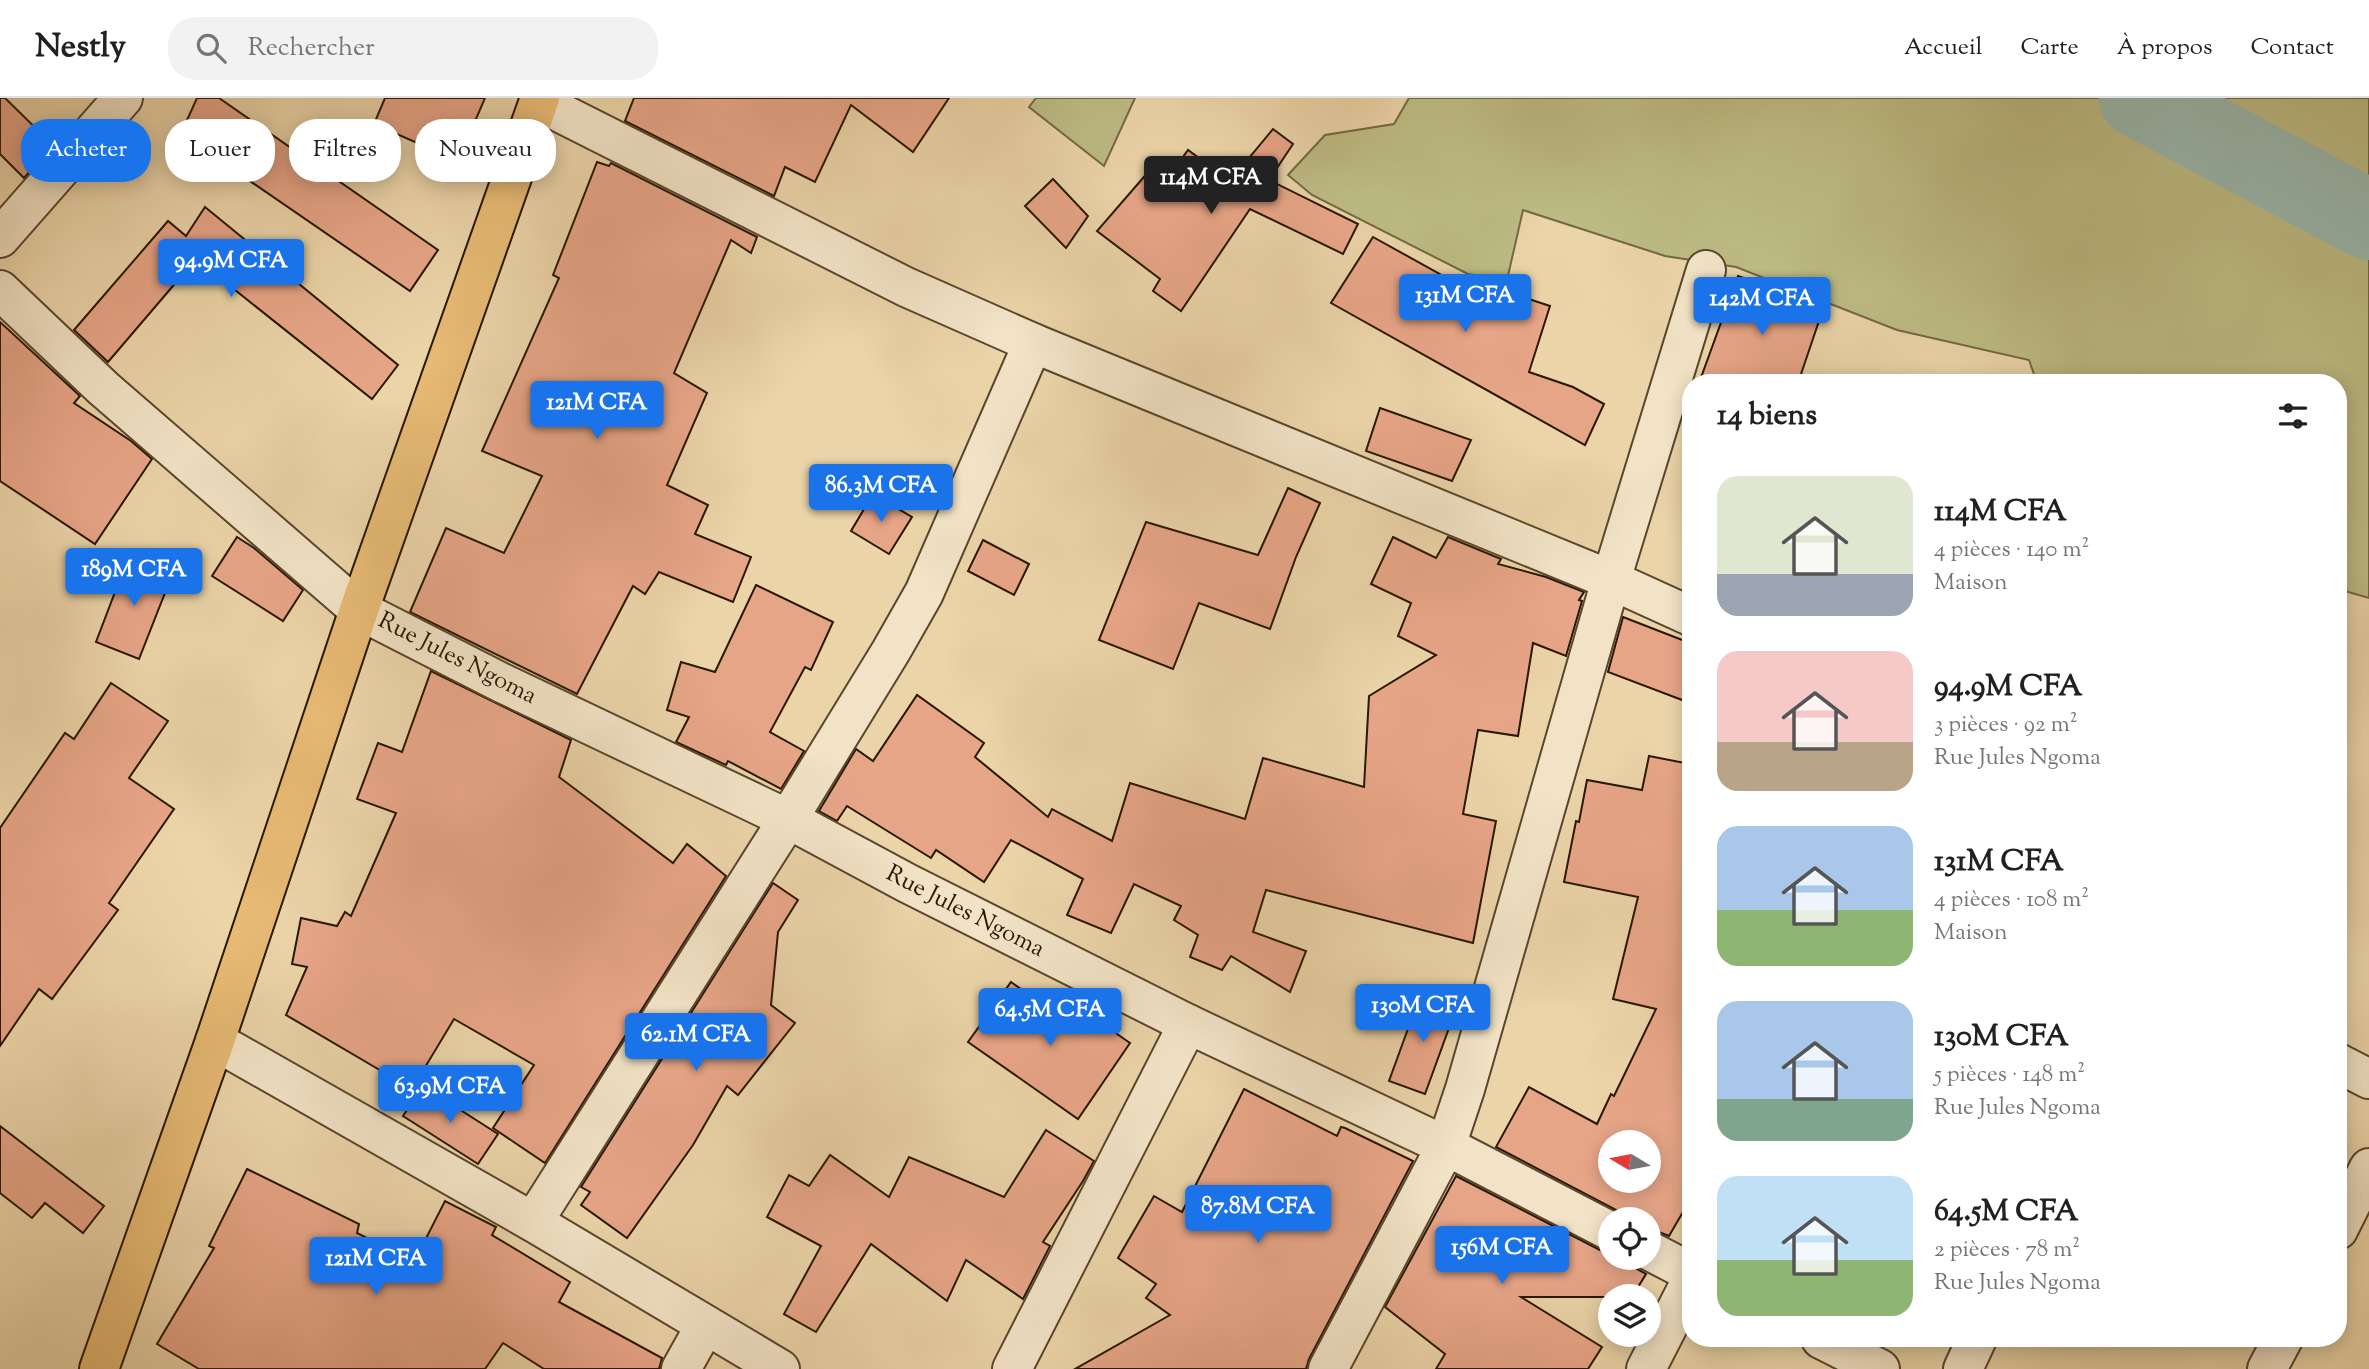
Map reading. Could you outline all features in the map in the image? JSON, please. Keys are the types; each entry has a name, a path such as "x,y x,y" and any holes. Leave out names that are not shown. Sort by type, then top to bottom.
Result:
{"highway":[{"path":"99,1369 215,1041 359,610 539,100"}],"street":[{"path":"0,238 123,98"},
{"path":"539,100 906,287 1611,580 1682,612"},
{"path":"1328,1369 1446,1146 1465,1090 1611,580 1706,270"},
{"name":"Rue Jules Ngoma","path":"0,290 103,388 359,610 502,683 788,819 907,883 1188,1024 1446,1146 1598,1225"},
{"path":"533,1222 788,819 924,593 1034,342"},
{"path":"1012,1369 1188,1024"},
{"path":"215,1041 533,1222 780,1369"},
{"path":"2347,1068 2369,1079"},
{"path":"2347,1212 2369,1168"},
{"path":"1661,1257 1682,1268"},
{"path":"1646,1369 1682,1299"},
{"path":"681,1369 705,1326"},
{"path":"1837,1347 1880,1369"},
{"path":"1962,1369 1974,1347"},
{"path":"2267,1369 2279,1347"}],"shaded area":[{"path":"1036,98 1135,98 1104,166 1029,107"},
{"path":"1409,98 2369,98 2369,598 2347,592 2347,374 2034,374 2029,360 1897,330 1736,267 1665,256 1523,210 1507,280 1468,274 1312,195 1288,175 1325,135 1394,124"}],"building":[{"path":"0,98 5,98 26,119 21,119 21,175 0,154"},
{"path":"197,98 219,98 249,119 188,119"},
{"path":"385,98 485,98 476,119 415,119 415,142 401,136 401,119 376,119"},
{"path":"634,98 949,98 913,152 851,105 815,182 785,167 774,196 625,121"},
{"path":"1273,129 1293,144 1269,180 1358,224 1343,254 1250,209 1181,311 1153,291 1160,279 1097,231 1156,163 1175,168 1188,150 1230,181"},
{"path":"275,137 289,147 289,182 340,182 438,250 410,291 251,182 275,182"},
{"path":"597,162 609,166 611,163 757,237 751,253 731,240 674,373 707,393 667,485 708,505 695,534 751,557 733,602 659,572 645,594 633,586 577,694 410,612 446,528 504,553 542,476 482,451 559,278 553,275"},
{"path":"1053,179 1088,216 1066,248 1025,206"},
{"path":"205,207 398,365 372,399 196,259 108,362 74,330 168,221 186,236"},
{"path":"1373,237 1485,299 1489,286 1550,306 1529,372 1573,387 1604,404 1585,445 1331,303"},
{"path":"1738,276 1824,306 1801,374 1702,374"},
{"path":"0,322 80,396 74,403 131,441 152,459 95,544 0,481"},
{"path":"1380,408 1471,440 1452,481 1366,451"},
{"path":"1288,488 1320,503 1296,557 1270,629 1199,603 1173,669 1099,640 1146,522 1258,555"},
{"path":"873,494 912,517 889,554 851,531"},
{"path":"237,537 303,590 283,621 212,576"},
{"path":"1393,537 1436,558 1448,537 1501,559 1498,564 1546,577 1584,592 1579,600 1582,601 1566,656 1533,643 1518,736 1478,730 1463,814 1496,821 1473,943 1266,890 1253,932 1306,951 1290,992 1231,956 1222,970 1190,957 1198,935 1174,920 1181,906 1134,884 1111,933 1067,915 1083,879 1011,840 984,882 936,850 931,858 847,806 837,821 819,811 856,749 873,761 917,695 984,743 975,757 1048,817 1052,809 1112,841 1130,783 1245,819 1263,758 1364,787 1369,696 1436,655 1398,636 1411,603 1371,584"},
{"path":"983,540 1029,564 1014,595 968,571"},
{"path":"128,558 172,575 139,659 96,642"},
{"path":"756,585 833,622 811,670 805,667 770,732 804,751 781,789 728,761 726,765 676,742 689,717 667,710 681,662 715,672"},
{"path":"1623,617 1682,640 1682,700 1608,672"},
{"path":"431,671 571,740 559,777 673,863 687,844 726,876 545,1163 493,1128 534,1065 454,1019 412,1089 286,1015 307,967 292,964 301,918 337,926 345,912 351,916 396,813 357,799 378,743 402,752"},
{"path":"111,683 168,721 129,778 174,809 109,903 118,910 52,999 39,989 0,1046 0,828 65,733 74,739"},
{"path":"1649,756 1682,762 1682,1214 1669,1236 1661,1233 1661,1207 1610,1207 1496,1147 1529,1087 1597,1124 1611,1094 1614,1096 1656,1009 1613,999 1638,897 1564,882 1576,821 1579,822 1587,780 1642,790"},
{"path":"773,883 798,900 778,932 771,1005 795,1023 738,1095 727,1086 693,1145 627,1238 581,1205 590,1192 581,1187"},
{"path":"1011,982 1057,1015 1068,1000 1130,1043 1078,1119 968,1042"},
{"path":"1421,993 1457,1006 1425,1094 1389,1081"},
{"path":"423,1086 498,1134 478,1164 403,1116"},
{"path":"1244,1089 1337,1136 1341,1127 1345,1128 1413,1161 1306,1369 1075,1369 1170,1315 1146,1298 1156,1284 1118,1258 1154,1196 1182,1212"},
{"path":"0,1126 104,1206 83,1233 45,1203 32,1218 0,1193"},
{"path":"1046,1130 1094,1161 1043,1242 1050,1246 1023,1299 966,1260 947,1301 871,1244 816,1332 784,1314 821,1246 767,1217 789,1175 809,1186 830,1155 889,1197 909,1157 1004,1197"},
{"path":"247,1169 359,1224 357,1233 414,1262 445,1201 496,1227 492,1235 570,1282 559,1302 662,1358 659,1369 544,1369 503,1343 485,1369 199,1369 157,1344 214,1248 209,1246"},
{"path":"1456,1176 1598,1249 1598,1270 1639,1270 1646,1274 1640,1284 1598,1284 1598,1297 1521,1297 1598,1347 1602,1347 1588,1369 1436,1369 1445,1354 1385,1307"}],"waterway":[{"path":"2139,98 2369,220"}]}
